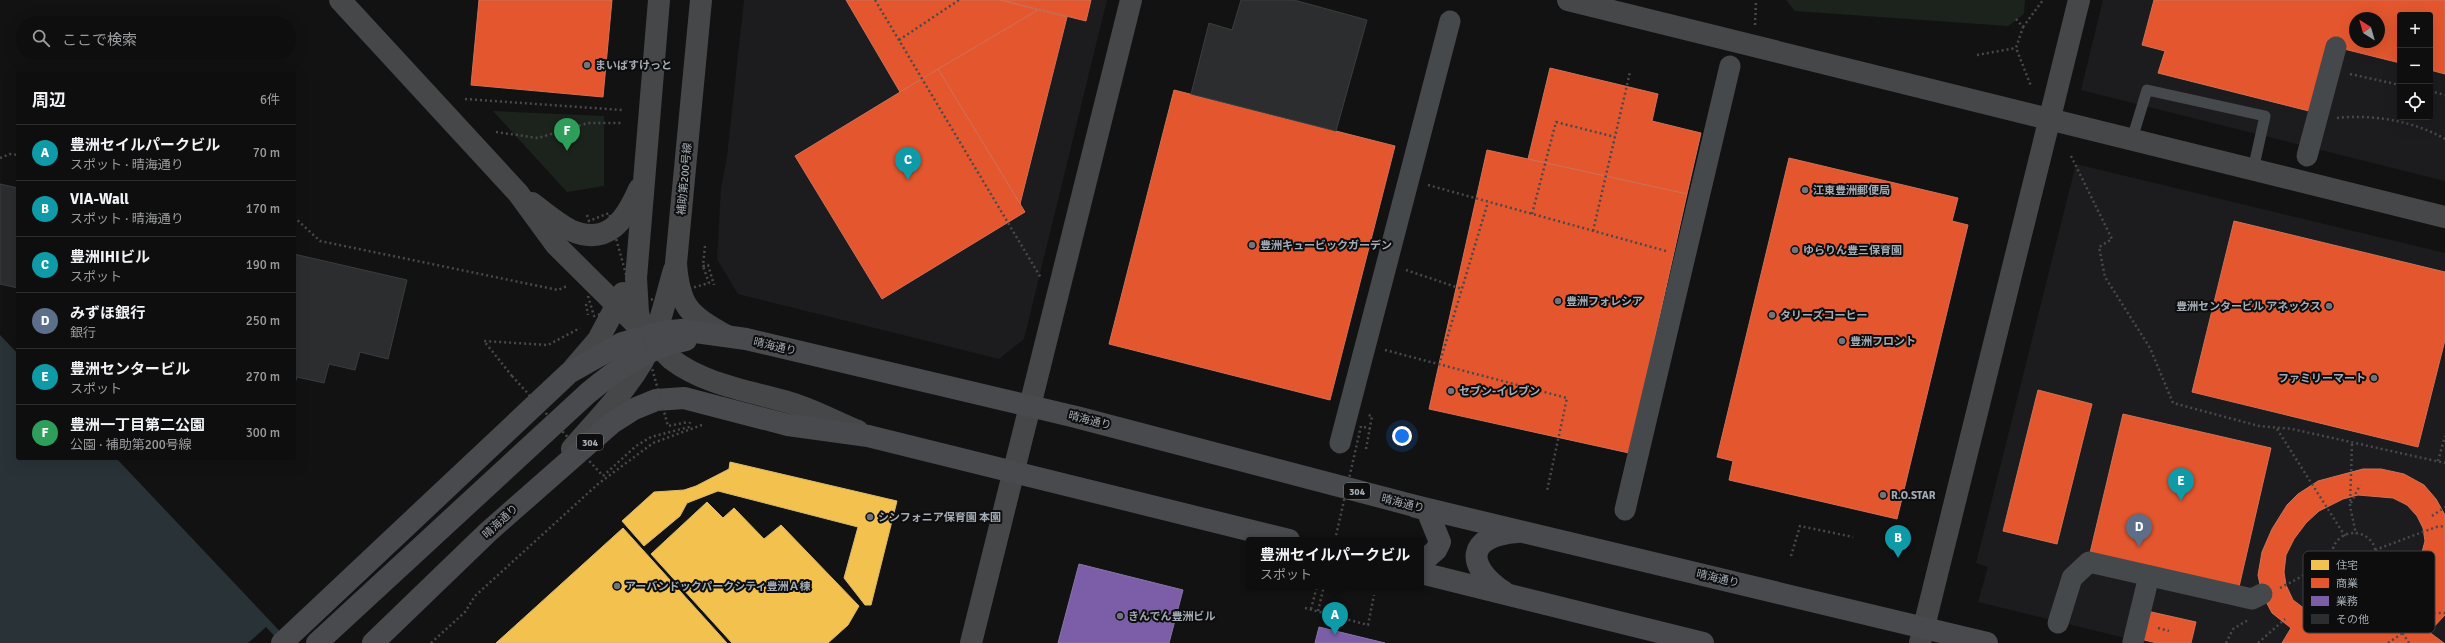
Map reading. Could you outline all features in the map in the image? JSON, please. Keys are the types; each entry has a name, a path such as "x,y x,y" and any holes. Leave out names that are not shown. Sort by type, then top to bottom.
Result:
{"main road":[{"name":"晴海通り","path":"285,640 570,373 622,344 651,340 681,330 727,336 1031,406 1415,506 1922,635 1988,643"},
{"name":"晴海通り","path":"317,643 588,393 651,340"},
{"name":"晴海通り","path":"373,643 545,480 623,416 656,400 670,398 702,402 788,425 868,436 1276,537"},
{"path":"1415,506 1427,510 1440,542 1436,550 1424,560"},
{"path":"1509,595 1483,575 1476,557 1476,552 1480,545 1495,537 1505,533 1522,532"},
{"path":"1424,574 1703,643"}],"street":[{"path":"340,0 518,193 556,245 625,306 651,340 671,359 696,375 793,404 868,436"},
{"path":"651,340 637,300 636,278 639,258 659,0"},
{"name":"補助第200号線","path":"701,0 676,263 678,287 686,305 699,319 727,336"},
{"path":"971,643 1131,0"},
{"path":"1568,0 2445,217"},
{"path":"1922,635 2079,0"},
{"path":"1340,443 1450,21"},
{"path":"2307,156 2336,47"},
{"path":"1625,510 1730,66"},
{"path":"518,193 571,230 592,235 605,233 621,223 631,208 645,175"},
{"path":"570,373 625,306 639,258"},
{"path":"545,480 630,380 651,340 676,263"},
{"path":"2058,623 2072,578 2089,562 2252,599 2269,592"},
{"path":"2133,642 2149,576"}],"lane":[{"path":"2132,139 2147,90 2265,116 2252,170"}],"path":[{"path":"875,0 1042,281"},
{"path":"899,40 959,0"},
{"path":"1755,25 1756,0"},
{"path":"2031,86 2016,48 2023,27 2043,0"},
{"path":"2016,19 2023,27"},
{"path":"1977,55 2016,48"},
{"path":"2330,70 2397,84"},
{"path":"1593,231 1630,72"},
{"path":"2433,92 2445,95"},
{"path":"465,99 622,110"},
{"path":"2316,123 2342,118 2376,117 2437,134 2445,139"},
{"path":"1532,214 1556,122 1615,137"},
{"path":"496,132 538,138 588,123 621,123"},
{"path":"0,158 10,154 16,156"},
{"path":"2071,156 2112,238 2099,247 2105,277 2150,348 2173,403 2277,428 2292,429 2352,444 2445,463"},
{"path":"1408,180 1684,256"},
{"path":"1439,365 1488,202"},
{"path":"582,327 548,345 484,341 490,351 512,376 603,476 636,446 652,437 689,427 688,422 668,426 625,306 609,213 589,221 587,215"},
{"path":"296,219 320,241 558,290 570,284"},
{"path":"588,296 594,316 709,283 703,266 705,246"},
{"path":"1386,264 1462,289"},
{"path":"703,266 708,265 714,285"},
{"path":"1365,345 1567,398 1547,491"},
{"path":"1366,449 1372,416"},
{"path":"431,643 465,612 475,596 598,484 653,444 707,423"},
{"path":"1336,537 1361,426"},
{"path":"2277,428 2345,536"},
{"path":"2438,462 2445,436"},
{"path":"652,437 653,444"},
{"path":"2352,444 2350,506 2356,534"},
{"path":"2350,506 2360,485"},
{"path":"2432,516 2445,507"},
{"path":"1791,556 1800,526 1853,537"},
{"path":"2333,551 2340,538 2345,536 2356,534 2368,539 2376,550 2436,527 2445,526"},
{"path":"2269,592 2303,575"},
{"path":"1313,610 1316,589"},
{"path":"1318,611 1323,589"},
{"path":"1313,610 1313,610 1305,608 1368,625 1374,595"},
{"path":"2258,643 2285,619"},
{"path":"2226,643 2233,629"},
{"path":"2388,643 2403,634 2408,643"}],"shaded area":[{"path":"744,0 1107,0 1024,339 999,359 738,294 717,259 721,189 727,156"},
{"path":"1786,0 2025,0 2024,14 2008,26 1795,11"},
{"path":"2103,0 2445,0 2445,181 2081,90"},
{"path":"493,111 604,116 604,186 567,192"},
{"path":"2076,164 2445,253 2445,643 2146,643 1978,602 1988,567 1976,563"},
{"path":"0,335 16,352 16,460 118,460 291,643 0,643"}],"pier":[{"path":"266,627 281,643 248,643"}],"building: 住宅":[{"path":"730,462 897,501 871,605 865,605 844,578 858,527 718,491 687,503 680,516 644,546 622,521 654,492 684,490 696,486 729,469"},
{"path":"707,502 723,518 734,508 764,539 781,525 859,606 848,625 828,643 732,643 651,554"},
{"name":"アーバンドックパークシティ豊洲Ａ棟","path":"623,528 727,643 496,643"}],"building: 商業":[{"path":"479,0 612,0 603,97 471,85"},
{"path":"846,0 1001,0 1038,10 900,92"},
{"path":"1001,0 1091,0 1086,21"},
{"path":"2154,0 2445,0 2445,74 2433,71 2433,12 2397,12 2397,62 2328,45 2309,111 2158,73 2165,51 2142,45"},
{"path":"1038,10 1067,17 1020,204 938,69"},
{"path":"1550,68 1658,94 1652,121 1701,133 1687,194 1528,159"},
{"path":"938,69 1025,212 882,299 795,156"},
{"name":"豊洲キュービックガーデン","path":"1174,90 1395,146 1330,400 1109,344"},
{"name":"豊洲フォレシア","path":"1487,150 1687,194 1629,453 1429,409"},
{"name":"豊洲フロント","path":"1789,158 1958,198 1952,221 1968,225 1897,519 1729,480 1733,461 1717,457"},
{"name":"豊洲センタービル アネックス","path":"2234,221 2445,272 2445,340 2418,447 2192,392"},
{"path":"2038,390 2092,404 2057,544 2003,531"},
{"path":"2123,414 2271,448 2239,587 2090,553"},
{"path":"2363,469 2381,469 2404,474 2424,485 2436,499 2445,515 2445,615 2435,626 2435,551 2422,551 2425,541 2423,528 2417,516 2407,505 2393,498 2358,495 2343,499 2319,511 2306,523 2294,539 2286,555 2284,572 2286,585 2293,600 2303,608 2303,633 2430,633 2444,643 2282,643 2291,628 2272,613 2262,594 2258,575 2262,552 2272,529 2287,505 2298,494 2318,481"},
{"path":"2147,611 2196,622 2191,643 2157,643 2140,639"}],"building: 業務":[{"name":"きんでん豊洲ビル","path":"1079,564 1183,590 1169,643 1058,643"},
{"path":"1319,627 1385,643 1315,643"}],"building: その他":[{"path":"1241,0 1294,0 1367,20 1336,131 1191,94 1209,23 1232,30"},
{"path":"0,184 16,188 16,288 0,284"},
{"path":"296,254 407,280 388,359 360,352 355,370 329,364 324,383 297,377 296,380"}],"place":[{"name":"まいばすけっと","path":"587,65"},
{"name":"豊洲一丁目第二公園","path":"567,151"},
{"name":"豊洲IHIビル","path":"908,180"},
{"name":"江東豊洲郵便局","path":"1805,190"},
{"name":"豊洲キュービックガーデン","path":"1252,245"},
{"name":"ゆらりん豊三保育園","path":"1795,250"},
{"name":"豊洲フォレシア","path":"1558,301"},
{"name":"豊洲センタービル アネックス","path":"2329,306"},
{"name":"タリーズコーヒー","path":"1772,315"},
{"name":"豊洲フロント","path":"1842,341"},
{"name":"ファミリーマート","path":"2374,378"},
{"name":"セブン-イレブン","path":"1451,391"},
{"name":"R.O.STAR","path":"1883,495"},
{"name":"豊洲センタービル","path":"2181,501"},
{"name":"シンフォニア保育園 本園","path":"870,517"},
{"name":"みずほ銀行","path":"2139,547"},
{"name":"VIA-Wall","path":"1898,558"},
{"name":"アーバンドックパークシティ豊洲Ａ棟","path":"617,586"},
{"name":"きんでん豊洲ビル","path":"1120,616"},
{"name":"豊洲セイルパークビル","path":"1335,635"}]}
